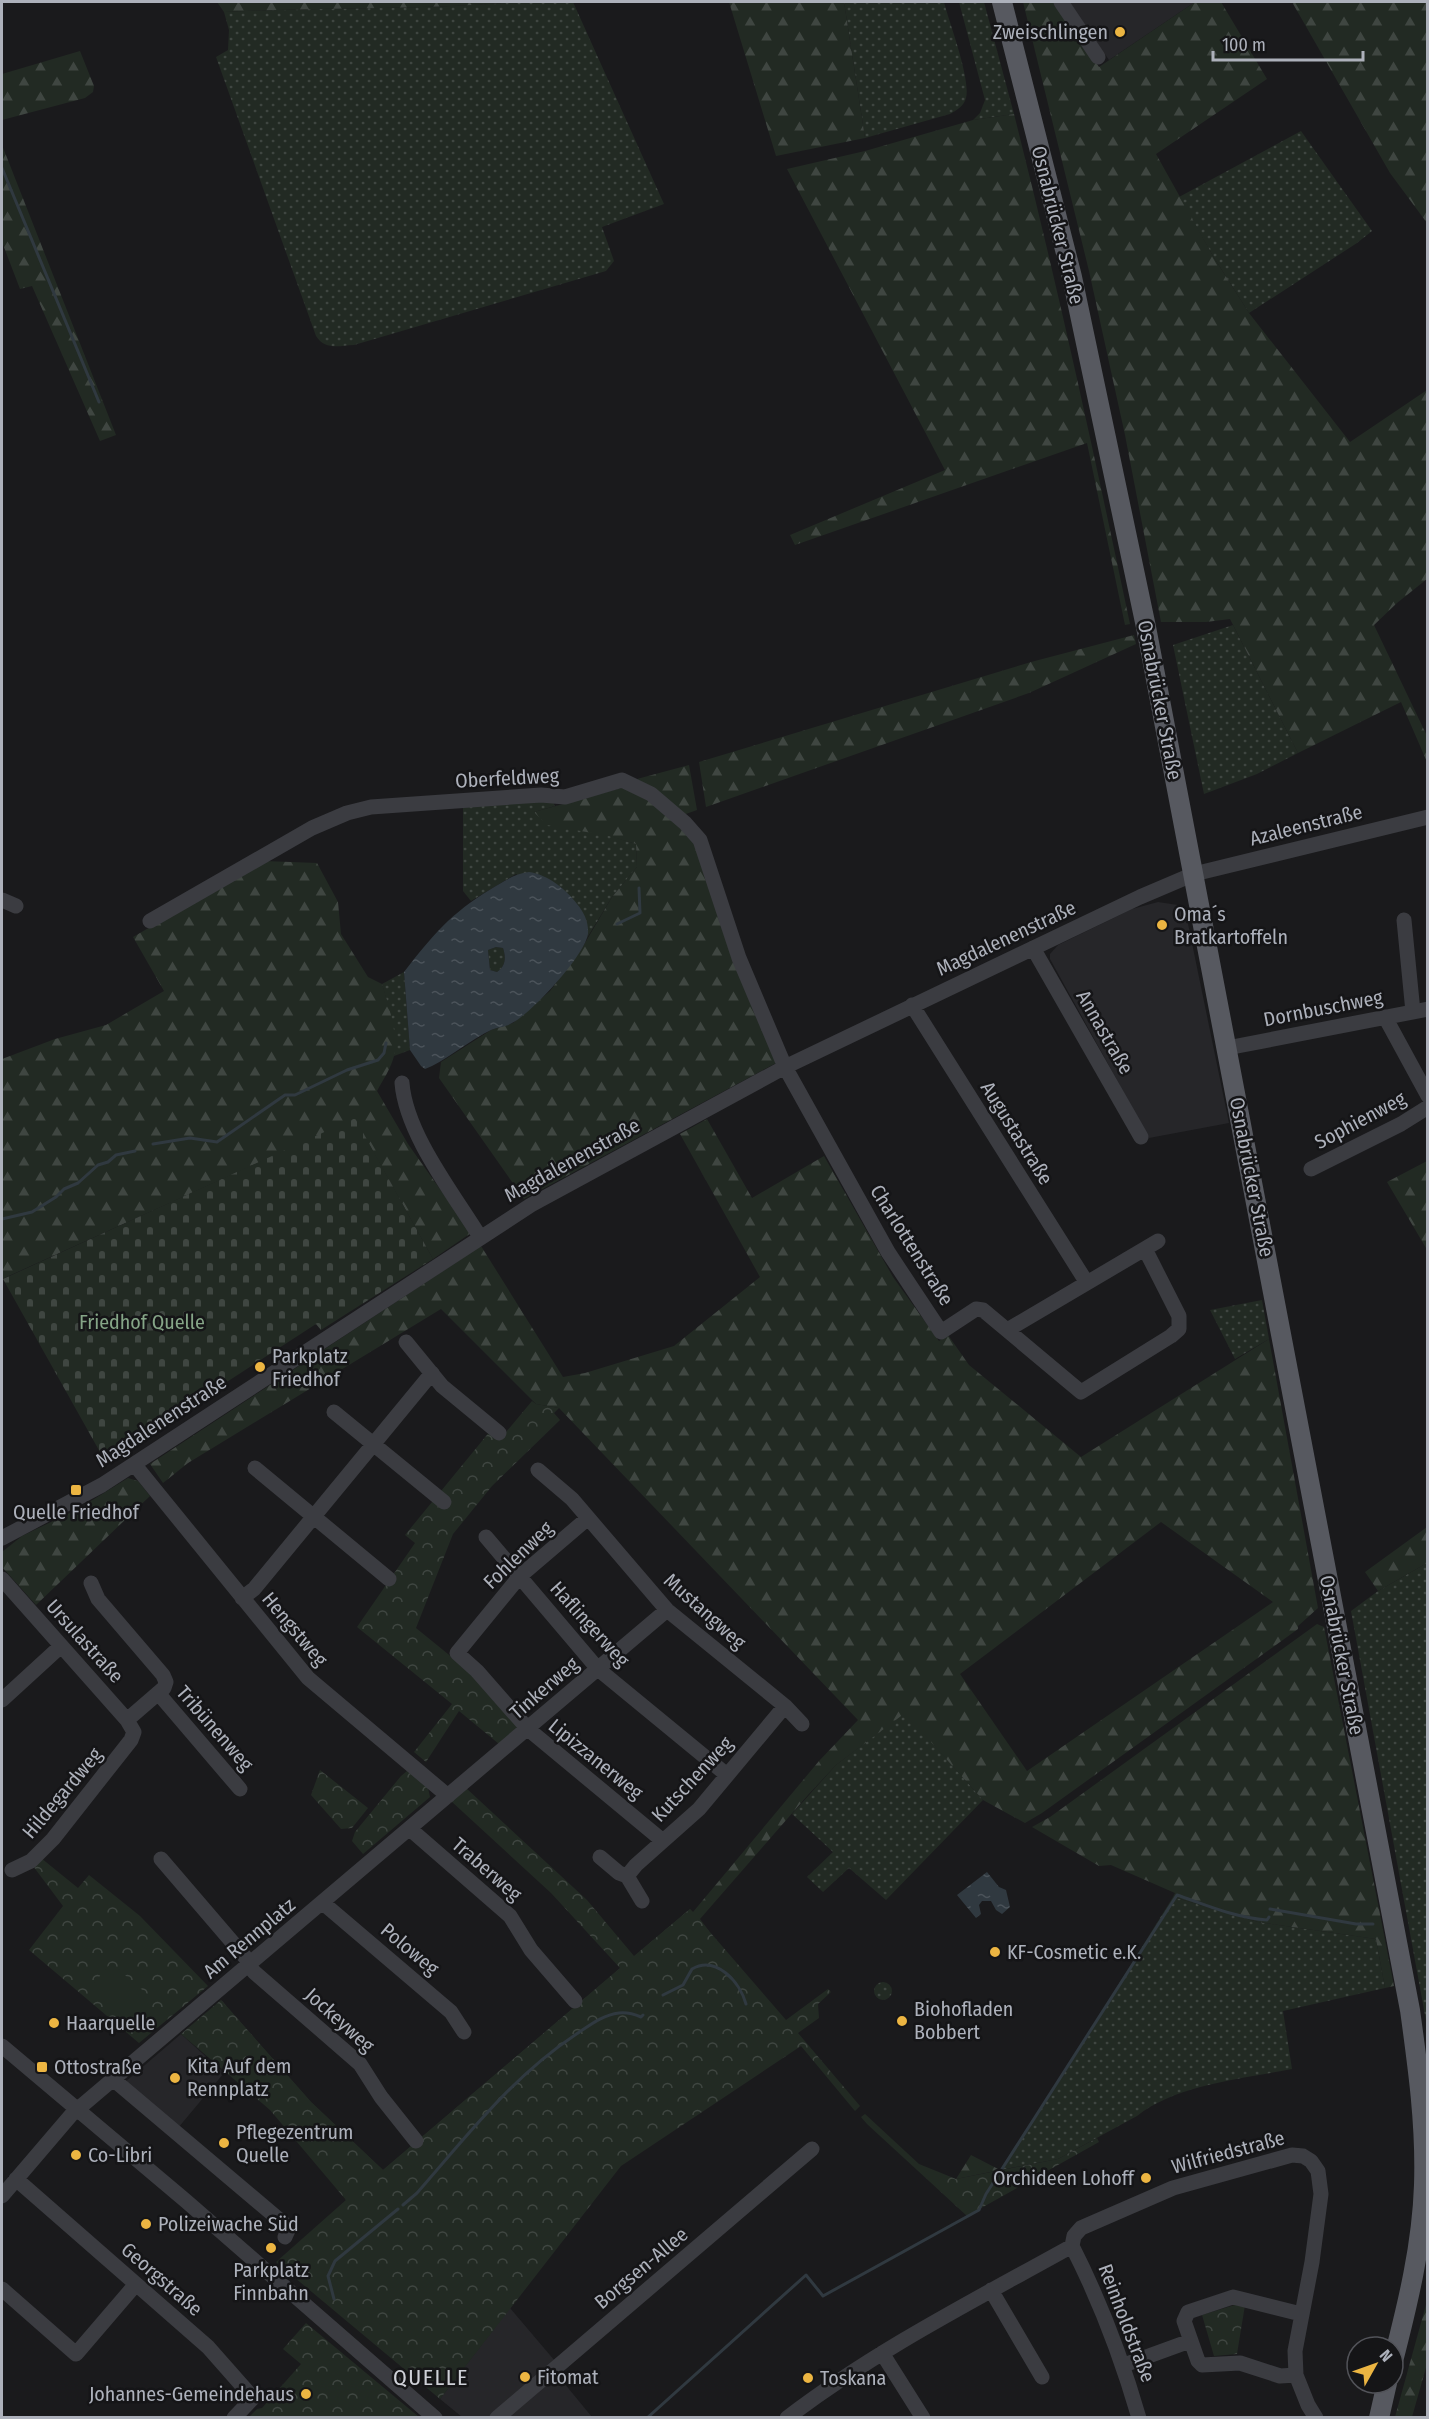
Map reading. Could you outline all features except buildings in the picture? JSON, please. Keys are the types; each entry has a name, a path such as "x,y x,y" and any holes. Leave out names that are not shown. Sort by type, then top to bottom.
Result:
{"main road":[{"name":"Osnabrücker Straße","path":"1002,2 1072,277 1140,594 1410,2010 1422,2104 1424,2184 1421,2266 1401,2335"},
{"path":"1379,2418 1384,2395"}],"street":[{"path":"1061,2 1098,57"},
{"name":"Oberfeldweg","path":"150,921 312,828 347,813 370,807 541,795 565,797 622,780 651,794 686,822 700,840 739,958 784,1067"},
{"name":"Azaleenstraße","path":"1194,874 1428,817"},
{"name":"Magdalenenstraße","path":"2,1538 90,1492 531,1205 784,1067 1140,897 1194,874"},
{"path":"2,900 16,906"},
{"path":"1404,920 1420,1011"},
{"name":"Annastraße","path":"1033,948 1141,1137"},
{"name":"Augustastraße","path":"912,1005 1087,1283"},
{"name":"Dornbuschweg","path":"1227,1048 1420,1011"},
{"name":"Sophienweg","path":"1385,1017 1428,1096"},
{"name":"Charlottenstraße","path":"784,1067 892,1259 941,1332 976,1309 983,1310 1009,1329 1081,1392 1179,1329 1179,1316 1152,1245 1087,1283"},
{"path":"402,1083 403,1099 413,1127 480,1237"},
{"name":"Sophienweg","path":"1311,1169 1401,1124 1428,1107"},
{"path":"1009,1329 1087,1283"},
{"path":"406,1342 442,1386 499,1432"},
{"path":"242,1598 254,1589 432,1373"},
{"path":"334,1412 444,1502"},
{"name":"Hengstweg","path":"134,1464 312,1683 448,1796"},
{"path":"255,1468 389,1579"},
{"name":"Mustangweg","path":"538,1470 572,1499 667,1610 785,1706 802,1724"},
{"name":"Fohlenweg","path":"457,1653 520,1576 588,1518"},
{"name":"Haflingerweg","path":"486,1537 598,1670 727,1775"},
{"name":"Ursulastraße","path":"2,1579 130,1726"},
{"name":"Tribünenweg","path":"91,1583 98,1599 163,1675 166,1682 130,1726"},
{"name":"Tinkerweg","path":"448,1796 667,1610"},
{"path":"2,1700 61,1646"},
{"name":"Lipizzanerweg","path":"457,1653 477,1671 528,1730 663,1841"},
{"name":"Tribünenweg","path":"158,1693 240,1789"},
{"name":"Kutschenweg","path":"627,1876 636,1865 699,1809 785,1706"},
{"name":"Hildegardweg","path":"12,1870 31,1861 53,1839 132,1740 130,1726"},
{"name":"Am Rennplatz","path":"78,2110 448,1796"},
{"name":"Traberweg","path":"410,1829 510,1916 531,1950 575,2001"},
{"path":"600,1857 619,1873 627,1876 642,1901"},
{"name":"Jockeyweg","path":"161,1859 254,1972 360,2064 381,2097 416,2141"},
{"name":"Poloweg","path":"323,1903 451,2012 464,2032"},
{"path":"2,2046 435,2418"},
{"path":"114,2080 289,2228 285,2237"},
{"path":"2,2196 69,2117 78,2110"},
{"name":"Borgsen-Allee","path":"497,2418 812,2149"},
{"name":"Wilfriedstraße","path":"787,2418 846,2375 935,2320 1072,2246 1074,2236 1081,2228 1173,2188 1292,2155 1303,2156 1311,2161 1318,2171 1321,2194 1312,2262 1295,2351 1296,2375 1316,2418"},
{"name":"Georgstraße","path":"16,2179 213,2352 252,2396 252,2399 234,2418"},
{"name":"Reinholdstraße","path":"1072,2246 1097,2294 1124,2365 1139,2418"},
{"path":"2,2289 76,2354 136,2284"},
{"path":"992,2290 1042,2377"},
{"path":"1296,2375 1280,2376 1240,2363 1202,2365 1190,2342 1184,2321 1188,2312 1225,2298 1241,2297 1301,2314"},
{"path":"1124,2365 1190,2342"},
{"path":"882,2353 923,2418"}],"shaded area":[{"name":"Zweischlingen","path":"1069,2 1195,2 1109,60"},
{"path":"1158,902 1178,905 1186,914 1229,1123 1149,1138 1050,959 1050,954 1058,945 1132,909"},
{"name":"Kita Auf dem Rennplatz","path":"181,2034 224,2073 178,2128 124,2083"},
{"path":"510,2308 555,2361 550,2366 592,2417 462,2417 440,2399"}],"green space":[{"path":"217,2 516,2 224,12"},
{"path":"573,2 664,204 602,227 614,261 606,271 354,345 332,346 323,343 316,336 216,57 228,50 229,30 224,12"},
{"path":"729,2 844,2 865,138 776,156"},
{"path":"844,2 944,2 959,50 967,89 962,106 950,114 865,138"},
{"path":"959,2 984,2 1014,114 973,120 980,113 985,100"},
{"path":"1023,2 1055,2 1099,67 1195,2 1221,2 1267,79 1156,154 1213,256 1249,313 1350,442 1427,390 1427,579 1374,625 1427,736 1427,762 1401,702 1298,753 1230,619 1206,622 1161,622 1125,435 1089,271"},
{"path":"1292,2 1427,2 1427,223 1390,173"},
{"path":"80,51 94,86 93,92 85,98 2,120 2,74"},
{"path":"1014,114 1075,368 1130,624 1125,625 1087,443 795,545 790,535 945,470 787,169 865,151 973,120"},
{"path":"1301,131 1372,231 1249,313 1179,197"},
{"path":"2,145 116,435 100,441 32,286 20,289 2,242"},
{"path":"1233,625 1298,753 1257,774 1204,794 1173,645"},
{"path":"1134,635 1136,644 1029,693 706,807 699,762 1031,662"},
{"path":"689,765 697,810 683,815 637,779"},
{"path":"625,787 650,799 697,843 776,1063 524,1199 439,1078 441,1062 491,1030 513,1023 550,991 582,948 612,897 637,867 636,844 609,836 547,825 534,812"},
{"path":"551,798 555,806 534,812 636,844 637,867 612,897 587,938 588,931 516,874 471,901 463,891 463,805"},
{"path":"264,861 317,863 338,902 341,934 368,977 382,984 390,1010 395,1039 394,1056 377,1091 408,1144 471,1233 433,1259 355,1119 2,1279 2,1059 55,1039 106,1025 164,991 133,937"},
{"path":"496,947 503,948 505,958 504,964 497,972 490,970 488,950"},
{"path":"404,972 410,1050 394,1056 391,1020 382,984"},
{"name":"Friedhof Quelle","path":"355,1118 433,1259 321,1330 316,1324 105,1461 3,1279"},
{"path":"707,1119 752,1198 824,1156 893,1277 939,1341 948,1335 969,1365 1081,1457 1269,1339 1318,1608 1298,1626 1298,1629 1025,1823 983,1800 905,1713 836,1765 808,1795 700,1919 709,1931 292,2250 346,2201 341,2184 221,2000 311,2102 383,2170 690,1909 693,1912 819,1761 858,1720 559,1408 536,1404 441,1309 188,1463 163,1483 150,1464 481,1246 563,1377 585,1373 674,1346 760,1277 680,1134","holes":["1161,1522 1273,1602 1027,1771 960,1674"]},
{"path":"1427,1161 1428,1247 1426,1248 1387,1182"},
{"path":"1262,1300 1269,1339 1235,1359 1210,1310"},
{"path":"532,1401 536,1404 559,1408 554,1413 560,1420 492,1486 453,1534 416,1628 475,1676 518,1727 499,1744 459,1711 426,1762 414,1752 452,1704 357,1627 415,1543 405,1535 491,1430 501,1438"},
{"path":"128,1478 138,1481 150,1496 36,1605 2,1567 2,1552 22,1536 78,1509"},
{"path":"1427,1527 1427,1563 1378,1591 1365,1572"},
{"path":"1427,1563 1427,2026 1351,1611 1378,1591"},
{"path":"1317,1624 1324,1627 1394,1986 1385,1988 1376,1939 1258,1922 1173,1897 1175,1893 1111,1865 1099,1866 1032,1827 1050,1817"},
{"path":"905,1712 983,1800 886,1900 849,1868 823,1892 807,1877 833,1852 792,1814 836,1765"},
{"path":"320,1770 368,1808 352,1828 341,1829 311,1795"},
{"path":"407,1771 428,1788 430,1797 363,1854 352,1841 355,1832"},
{"path":"466,1788 587,1900 634,1956 690,1909 786,2020 828,1989 831,1992 818,2004 819,2018 798,2033 860,2106 855,2111 801,2046 621,2166 440,2399 276,2262 346,2200 270,2110 181,2034 221,2000 311,2102 383,2170 620,1968 551,1893 451,1801"},
{"path":"41,1858 78,1888 89,1875 140,1916 208,1986 139,2043 29,1950 63,1906 33,1866"},
{"path":"1173,1897 1258,1922 1376,1939 1385,1988 1283,2011 1292,2069 1211,2084 1191,2090 1153,2105 1058,2159 1000,2170 1076,2053"},
{"path":"111,1963 155,2001 137,2021 94,1983"},
{"path":"883,1982 889,1985 892,1991 889,1997 883,2000 877,1997 874,1991 877,1985"},
{"path":"865,2114 919,2164 956,2179 1058,2159 1097,2138 1099,2142 967,2216 867,2124 861,2117"},
{"path":"971,2155 1000,2170 956,2179"},
{"path":"1427,2301 1427,2364 1412,2417 1395,2417 1401,2395 1405,2395 1405,2381"},
{"path":"1238,2304 1245,2305 1237,2354 1214,2356 1202,2315"},
{"path":"306,2323 419,2417 249,2417 257,2409 262,2408 301,2364 283,2349"}],"water":[{"path":"524,873 536,873 549,879 573,899 587,922 588,934 585,943 556,983 521,1017 510,1024 483,1034 425,1069 410,1050 404,972 433,936 453,916 505,881","holes":["496,947 503,948 504,964 497,972 490,970 488,950"]},
{"path":"987,1872 999,1887 1006,1890 1010,1907 1002,1914 996,1910 991,1901 982,1901 979,1905 981,1914 976,1918 957,1895"}],"waterway":[{"path":"2,168 99,402"},
{"path":"617,924 640,913 639,888"},
{"path":"153,1144 190,1138 217,1142 285,1095 295,1095 347,1070 378,1060 384,1053 386,1043"},
{"path":"2,1219 32,1212 56,1197 64,1189 78,1183 98,1165 108,1162 116,1155 135,1151"},
{"path":"647,2418 806,2275 823,2296 979,2210 986,2194 1177,1895 1244,1917 1267,1920 1269,1917"},
{"path":"1270,1909 1356,1924 1373,1924"},
{"path":"663,1995 683,1985 692,1969 710,1965 726,1973 733,1980 746,2004"},
{"path":"403,2205 417,2193 510,2089 552,2052 601,2018 622,2013 641,2017 643,2015"},
{"path":"334,2299 328,2276 335,2261 398,2209"}],"place":[{"name":"Zweischlingen","path":"1120,32"},
{"name":"Oma´s Bratkartoffeln","path":"1162,925"},
{"name":"Parkplatz Friedhof","path":"260,1367"},
{"name":"Quelle Friedhof","path":"76,1490"},
{"name":"KF-Cosmetic e.K.","path":"995,1952"},
{"name":"Biohofladen Bobbert","path":"902,2021"},
{"name":"Haarquelle","path":"54,2023"},
{"name":"Ottostraße","path":"42,2067"},
{"name":"Kita Auf dem Rennplatz","path":"175,2078"},
{"name":"Pflegezentrum Quelle","path":"224,2143"},
{"name":"Co-Libri","path":"76,2155"},
{"name":"Orchideen Lohoff","path":"1146,2178"},
{"name":"Polizeiwache Süd","path":"146,2224"},
{"name":"Parkplatz Finnbahn","path":"271,2248"},
{"name":"Fitomat","path":"525,2377"},
{"name":"Toskana","path":"808,2378"},
{"name":"Johannes-Gemeindehaus","path":"306,2394"}],"district":[{"name":"QUELLE","path":"431,2377"}]}
